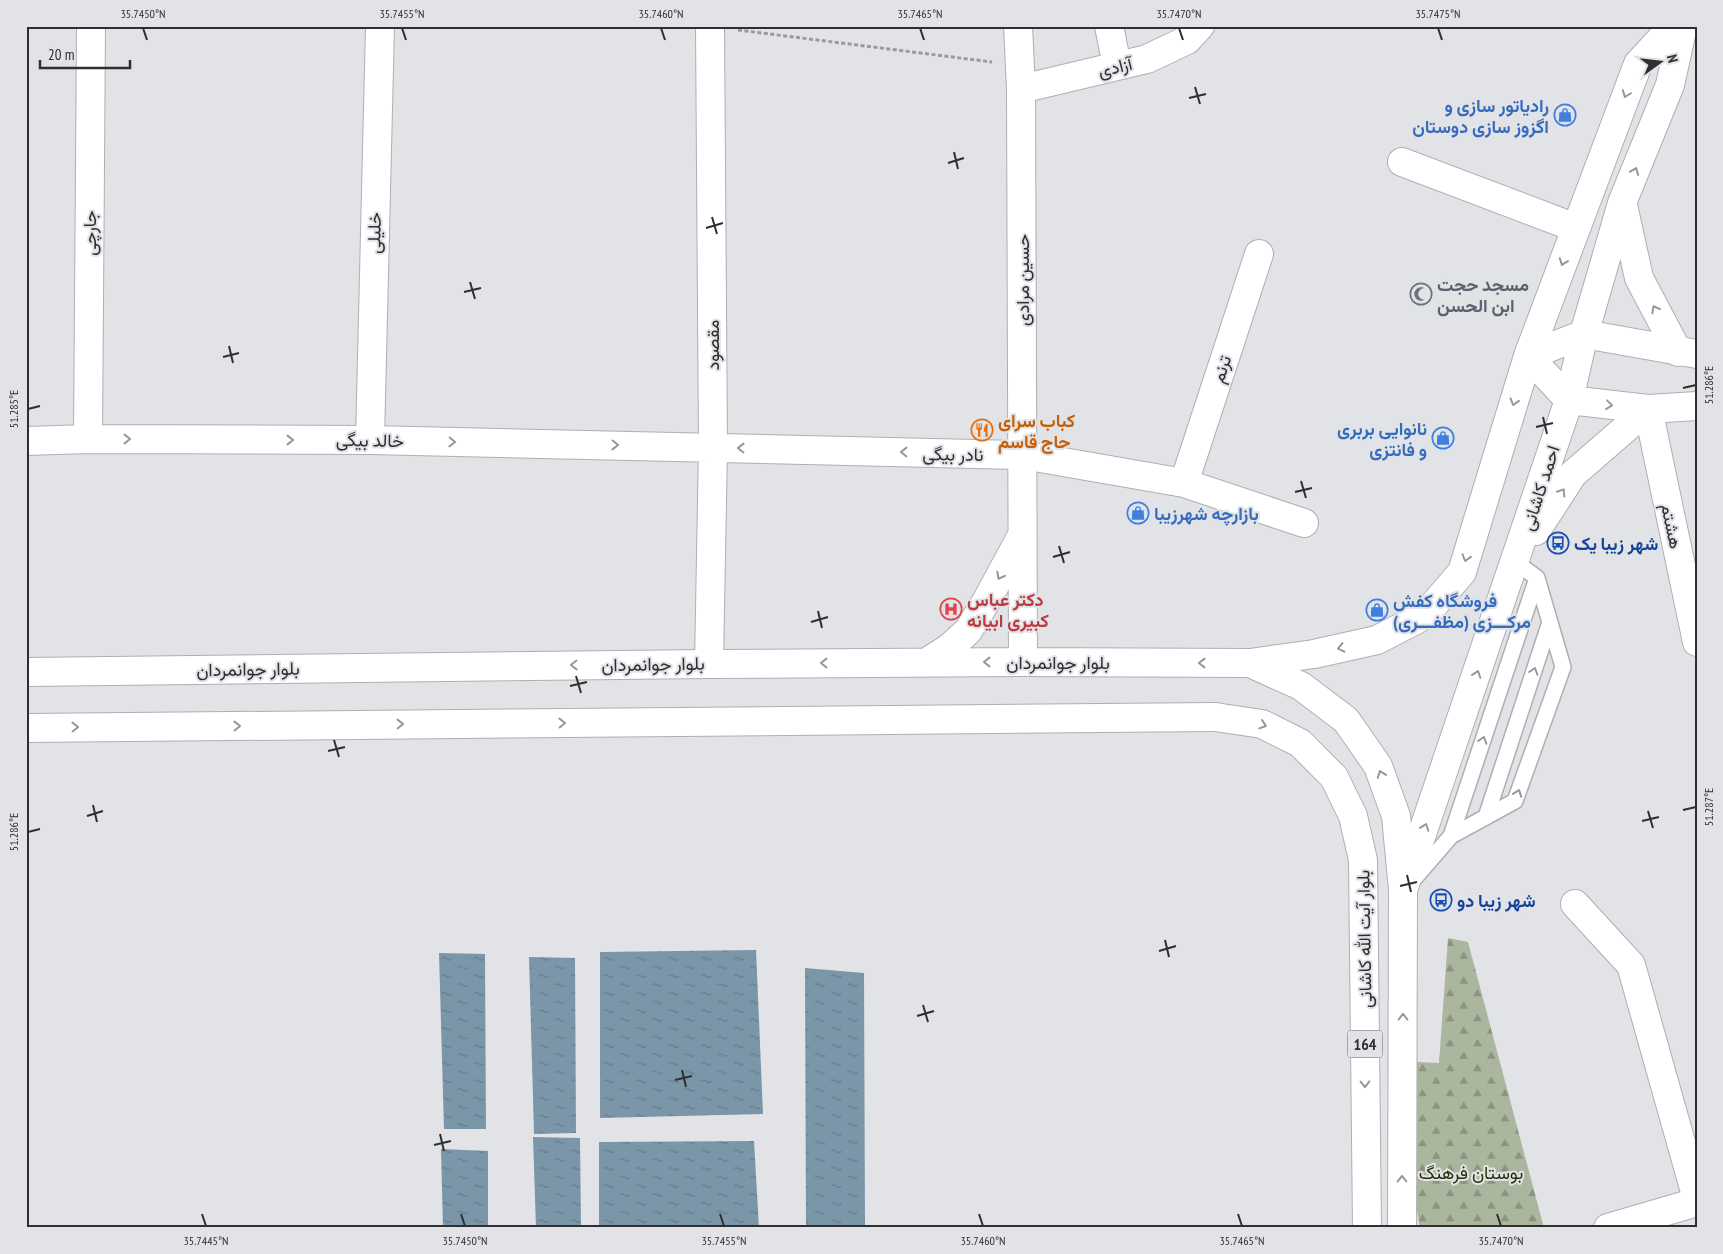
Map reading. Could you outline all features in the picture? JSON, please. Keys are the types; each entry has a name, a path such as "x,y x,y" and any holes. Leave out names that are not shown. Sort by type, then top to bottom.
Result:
{"main road":[{"name":"جارچی","path":"88,439 91,26"},
{"name":"خلیلی","path":"370,440 380,26"},
{"name":"مقصود","path":"709,26 713,447 709,664"},
{"name":"حسین مرادی","path":"1018,26 1021,77 1023,662"},
{"path":"1109,26 1117,66"},
{"name":"آزادی","path":"1021,77 1117,66 1147,59 1187,40 1200,26"},
{"path":"1250,663 1314,654 1376,640 1425,615 1462,572 1528,356 1638,64 1673,26"},
{"name":"احمد کاشانی","path":"1403,890 1516,562 1569,400 1584,334 1622,203 1670,85 1683,26"},
{"path":"1402,162 1576,228"},
{"path":"1622,203 1638,278 1687,353"},
{"name":"ترنم","path":"1184,483 1259,254"},
{"path":"1528,356 1584,334 1687,353"},
{"path":"1528,356 1569,400 1648,409 1697,406"},
{"path":"1516,562 1573,474 1648,409"},
{"name":"هشتم","path":"1648,409 1697,642"},
{"name":"خالد بیگی","path":"26,441 88,439 370,440 713,447"},
{"name":"نادر بیگی","path":"713,447 1022,455 1184,483 1304,523"},
{"name":"حسین مرادی","path":"927,662 950,648 968,631 1023,533"},
{"name":"بلوار جوانمردان","path":"26,672 927,662 1250,663"},
{"path":"1250,663 1301,686 1346,720 1378,766 1396,816 1403,890"},
{"name":"بلوار آیت الله کاشانی","path":"26,728 1215,717 1262,724 1300,743 1334,777 1353,816 1363,860 1367,1228"},
{"name":"164","path":"1403,890 1403,1224"},
{"path":"1575,904 1631,965 1697,1201 1608,1228"}],"lane":[{"path":"1403,890 1451,836 1515,801 1563,668 1537,578 1516,562"},
{"path":"1451,836 1537,578"},
{"path":"1486,817 1550,622"}],"path":[{"path":"709,26 1021,77"}],"green space":[{"name":"بوستان فرهنگ","path":"1448,938 1468,942 1544,1228 1420,1228 1415,1199 1417,1062 1439,1063"}],"water":[{"path":"756,950 763,1114 600,1118 600,952"},
{"path":"439,953 485,954 486,1129 444,1129"},
{"path":"529,957 575,958 576,1133 534,1134"},
{"path":"805,968 864,973 865,1228 806,1228"},
{"path":"533,1137 580,1138 581,1228 536,1228"},
{"path":"754,1141 759,1228 599,1228 599,1142"},
{"path":"441,1149 488,1151 488,1228 443,1228"}],"place":[{"name":"رادیاتور سازی و اگزوز سازی دوستان","path":"1565,115"},
{"name":"مسجد حجت ابن الحسن","path":"1421,294"},
{"name":"کباب سرای حاج قاسم","path":"982,430"},
{"name":"نانوایی بربری و فانتزی","path":"1443,438"},
{"name":"بازارچه شهرزیبا","path":"1138,513"},
{"name":"شهر زیبا یک","path":"1558,543"},
{"name":"دکتر عباس کبیری ابیانه","path":"951,609"},
{"name":"فروشگاه کفش مرکـــزی (مظفـــری)","path":"1377,610"},
{"name":"شهر زیبا دو","path":"1441,900"}]}
